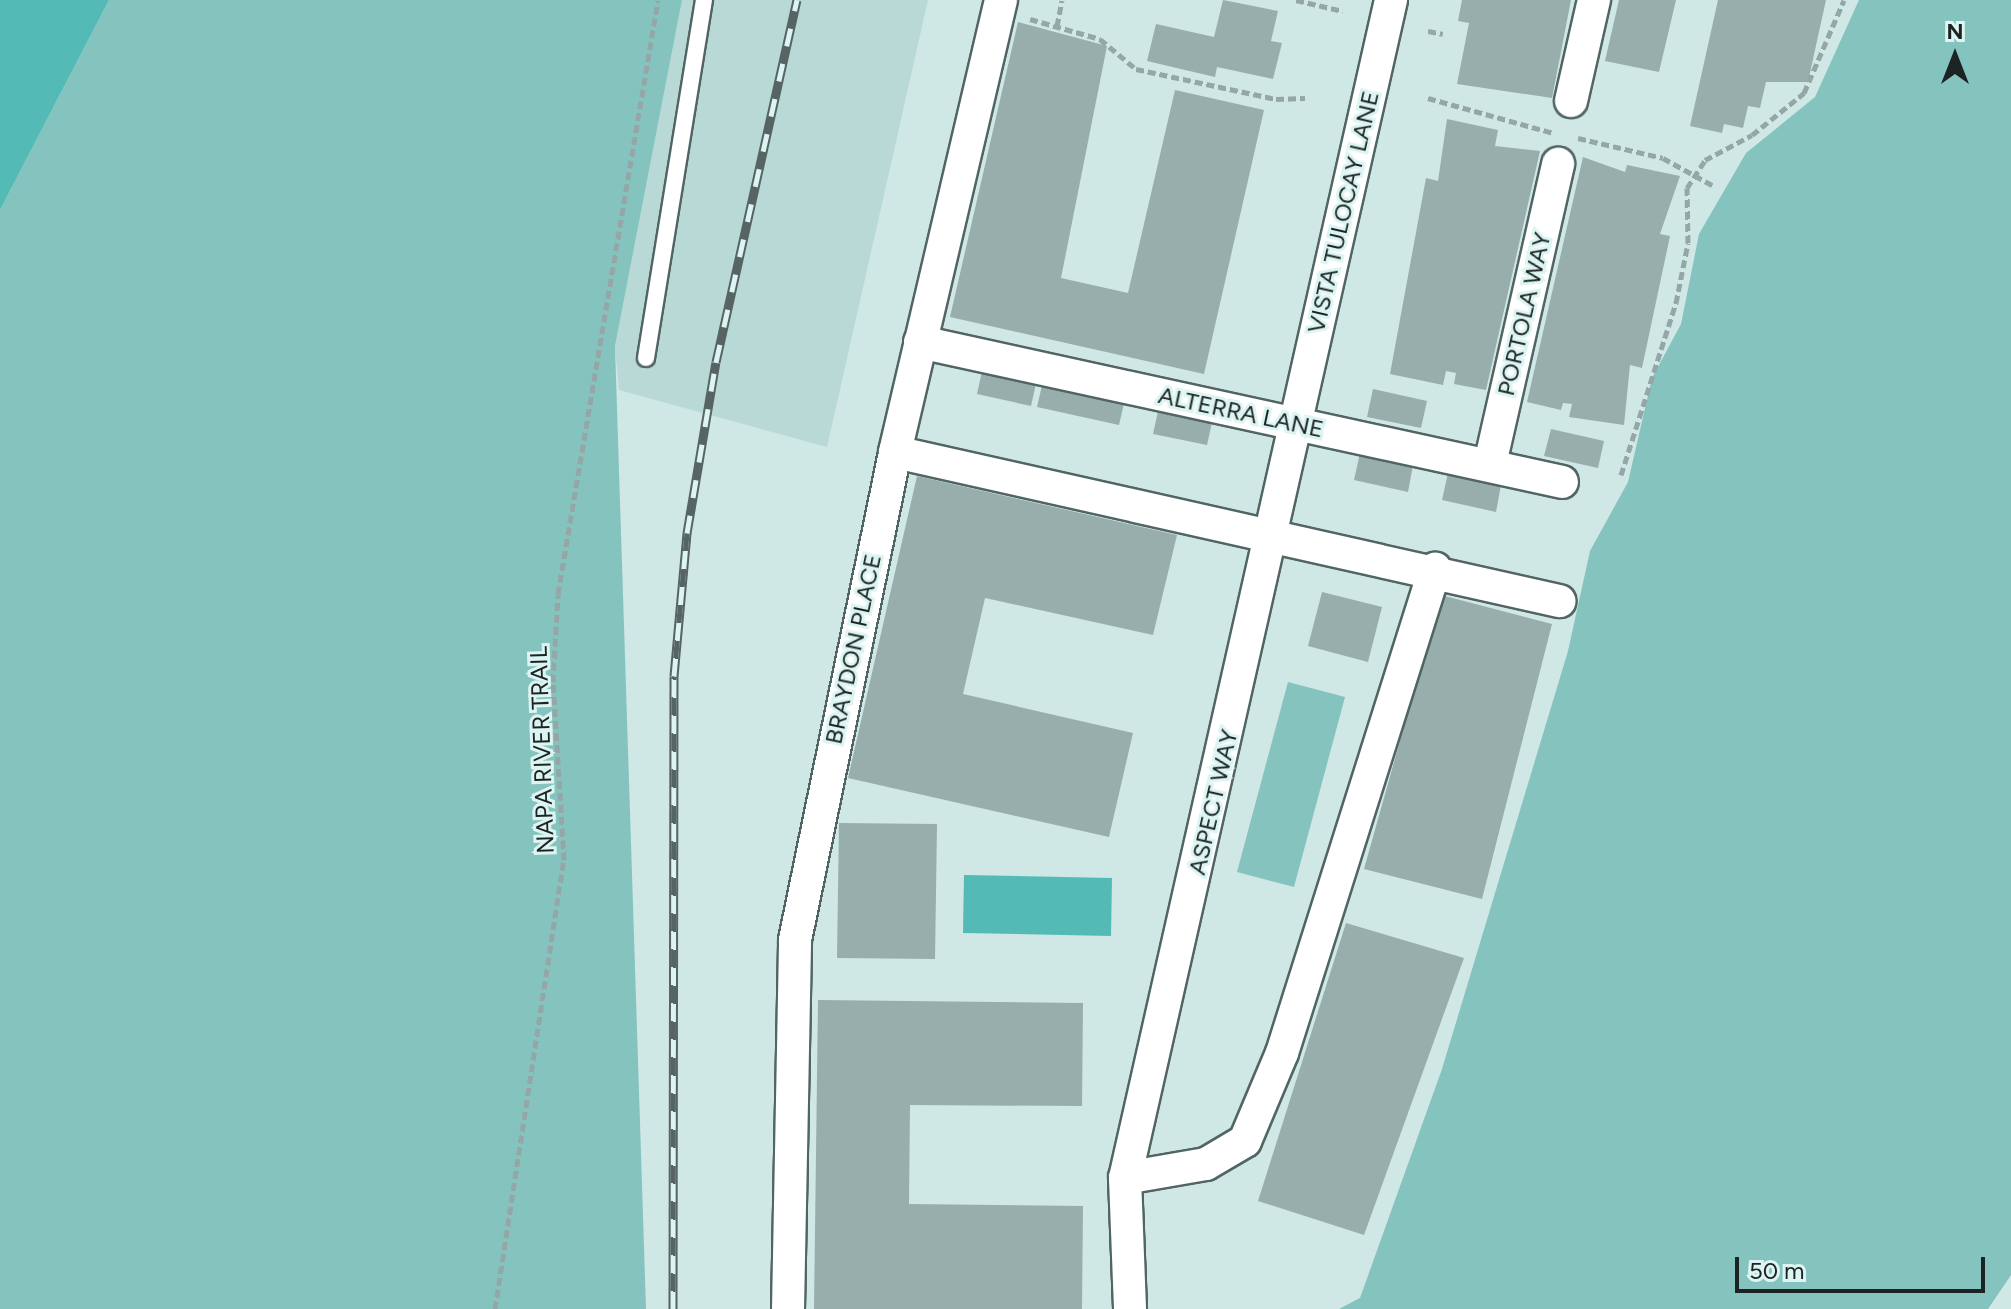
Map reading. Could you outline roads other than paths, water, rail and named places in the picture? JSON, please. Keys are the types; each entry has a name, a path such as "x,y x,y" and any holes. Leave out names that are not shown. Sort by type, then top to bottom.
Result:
{"street":[{"name":"VISTA TULOCAY LANE","path":"1294,424 1391,0"},
{"path":"1571,101 1594,0"},
{"name":"BRAYDON PLACE","path":"788,1309 795,940 895,452 999,6"},
{"name":"PORTOLA WAY","path":"1490,464 1558,164"},
{"name":"ALTERRA LANE","path":"920,342 1562,482"},
{"name":"ASPECT WAY","path":"1130,1309 1125,1178 1273,533 1294,424"},
{"path":"895,452 1435,569 1559,601"},
{"path":"1125,1178 1206,1164 1245,1141 1282,1053 1435,569"}],"lane":[{"path":"646,358 704,0"}],"railway":[{"path":"673,1309 674,676 687,533 716,362 797,0"}]}
